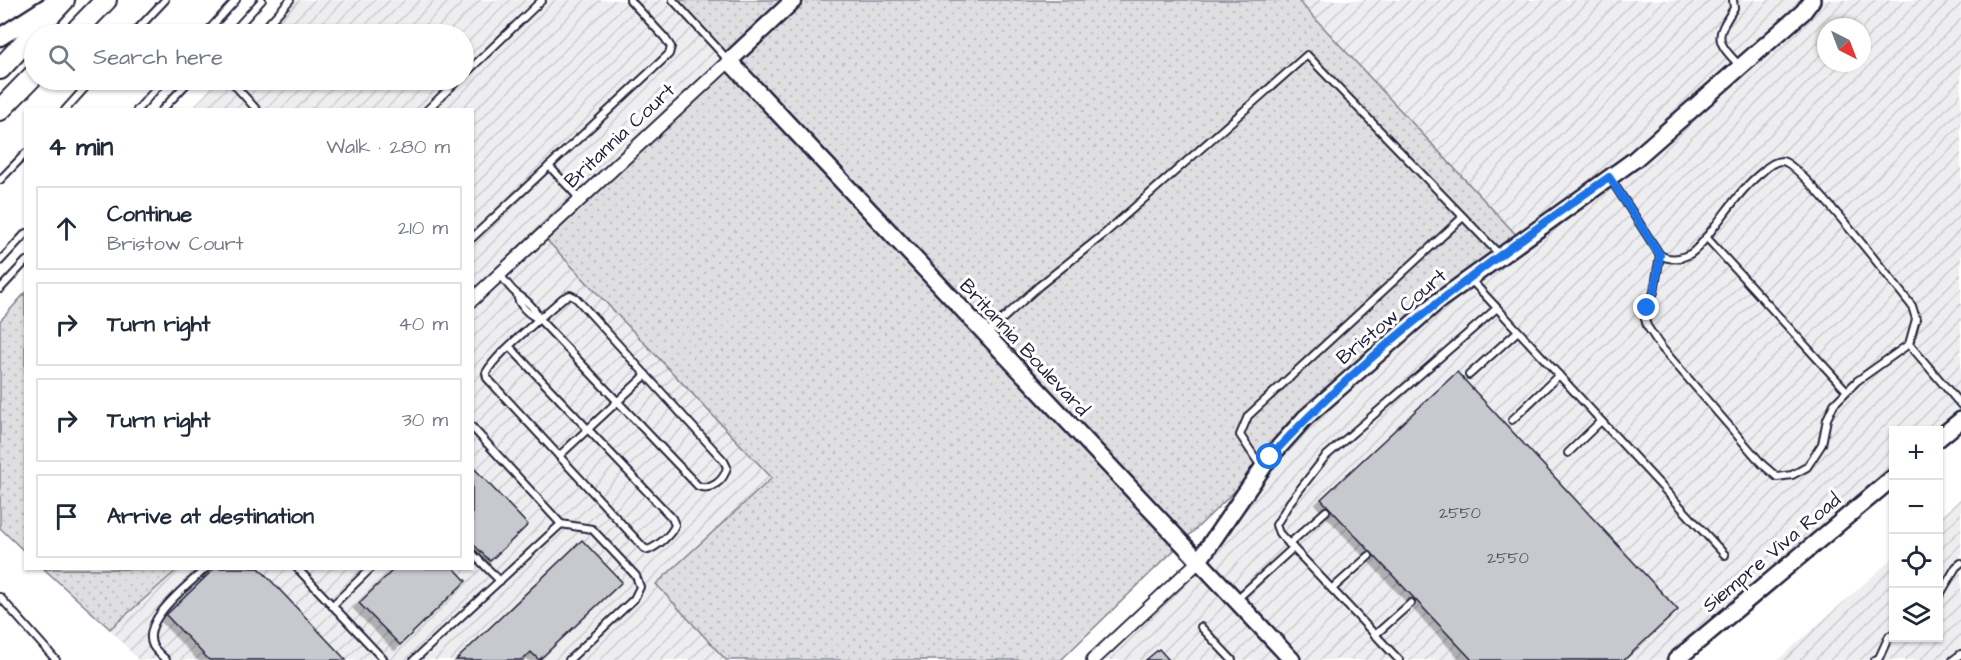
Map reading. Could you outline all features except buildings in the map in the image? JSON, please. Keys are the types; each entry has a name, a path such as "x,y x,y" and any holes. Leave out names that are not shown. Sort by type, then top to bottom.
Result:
{"highway":[{"path":"42,24 64,0"},
{"path":"83,24 106,0"},
{"path":"0,69 24,43"},
{"path":"0,110 24,85"}],"main road":[{"path":"0,37 59,0"}],"street":[{"name":"Britannia Court","path":"474,298 794,0"},
{"name":"Bristow Court","path":"1093,660 1198,562 1262,469 1305,418 1437,302 1668,132 1803,12 1812,0"},
{"name":"Britannia Boulevard","path":"729,61 1292,660"},
{"path":"1943,435 1961,420"},
{"name":"Siempre Viva Road","path":"1676,660 1889,480"}],"lane":[{"path":"143,24 165,0"},
{"path":"214,24 236,0"},
{"path":"240,24 262,0"},
{"path":"268,24 290,0"},
{"path":"474,65 542,0"},
{"path":"474,236 669,54 671,47 665,38 630,0"},
{"path":"673,0 729,61"},
{"path":"1733,0 1734,8 1720,31 1722,47 1741,67"},
{"path":"985,334 1039,286 1103,235 1307,55 1500,255"},
{"path":"67,108 83,90"},
{"path":"139,108 155,90"},
{"path":"164,108 181,90"},
{"path":"239,90 255,108"},
{"path":"429,108 448,90"},
{"path":"0,180 24,155"},
{"path":"1609,177 1660,255 1672,260 1691,253 1751,181 1769,166 1780,161 1788,164 1799,172 1852,232 1912,306 1916,319 1909,344 1846,390 1834,404 1827,418 1822,444 1807,467 1792,475 1778,477 1762,464 1661,347 1647,326 1645,319 1647,308 1654,292 1660,255"},
{"path":"549,166 580,200"},
{"path":"1262,469 1240,435 1248,416 1463,217"},
{"path":"0,261 24,235"},
{"path":"1706,237 1846,390"},
{"path":"0,289 24,263"},
{"path":"500,275 517,294 518,300 531,316 539,319 698,486 705,489 711,488 726,473 727,467 724,460 576,298 570,295 563,298 539,319 489,367 486,373 487,378 644,548 648,550 654,548 673,530 675,525 672,518 510,347"},
{"path":"1469,278 1725,555"},
{"path":"1399,660 1279,533 1276,525 1290,502 1325,457 1497,308"},
{"path":"1469,375 1518,331"},
{"path":"1909,344 1961,405"},
{"path":"559,456 646,375"},
{"path":"1512,420 1559,375"},
{"path":"1568,453 1601,421"},
{"path":"474,429 561,525 592,529 636,576 640,587 634,598 569,660"},
{"path":"1235,601 1326,511"},
{"path":"414,660 561,525"},
{"path":"474,555 500,581"},
{"path":"1332,589 1369,556"},
{"path":"1943,589 1956,567 1961,563"},
{"path":"166,660 153,646 151,634 153,624 160,612 204,570"},
{"path":"299,570 384,660"},
{"path":"332,606 369,570"},
{"path":"0,597 56,660"},
{"path":"1375,635 1411,603"},
{"path":"1201,627 1232,660"},
{"path":"1875,660 1879,658 1889,636"},
{"path":"1953,660 1961,654"}],"shaded area":[{"path":"289,0 669,0 729,61 543,235 772,478 657,584 726,660 138,660 110,629 177,570 474,570 474,108 197,108 195,105 209,90 474,90 474,24 267,24"},
{"path":"672,0 1298,0 1521,240 1437,302 1270,457 1061,660 726,660 656,584 772,478 542,235 729,61"},
{"path":"1299,0 1961,0 1961,420 1943,428 1943,426 1889,426 1889,480 1676,660 1093,660 1198,562 1270,457 1437,302 1520,240"},
{"path":"24,294 24,551 0,528 0,321"},
{"path":"1961,498 1961,660 1778,660 1889,562 1889,642 1943,642 1943,514"},
{"path":"45,570 177,570 110,629"}],"route":[{"path":"1270,457 1305,418 1437,302 1609,177 1660,255 1654,292 1647,308"}]}
